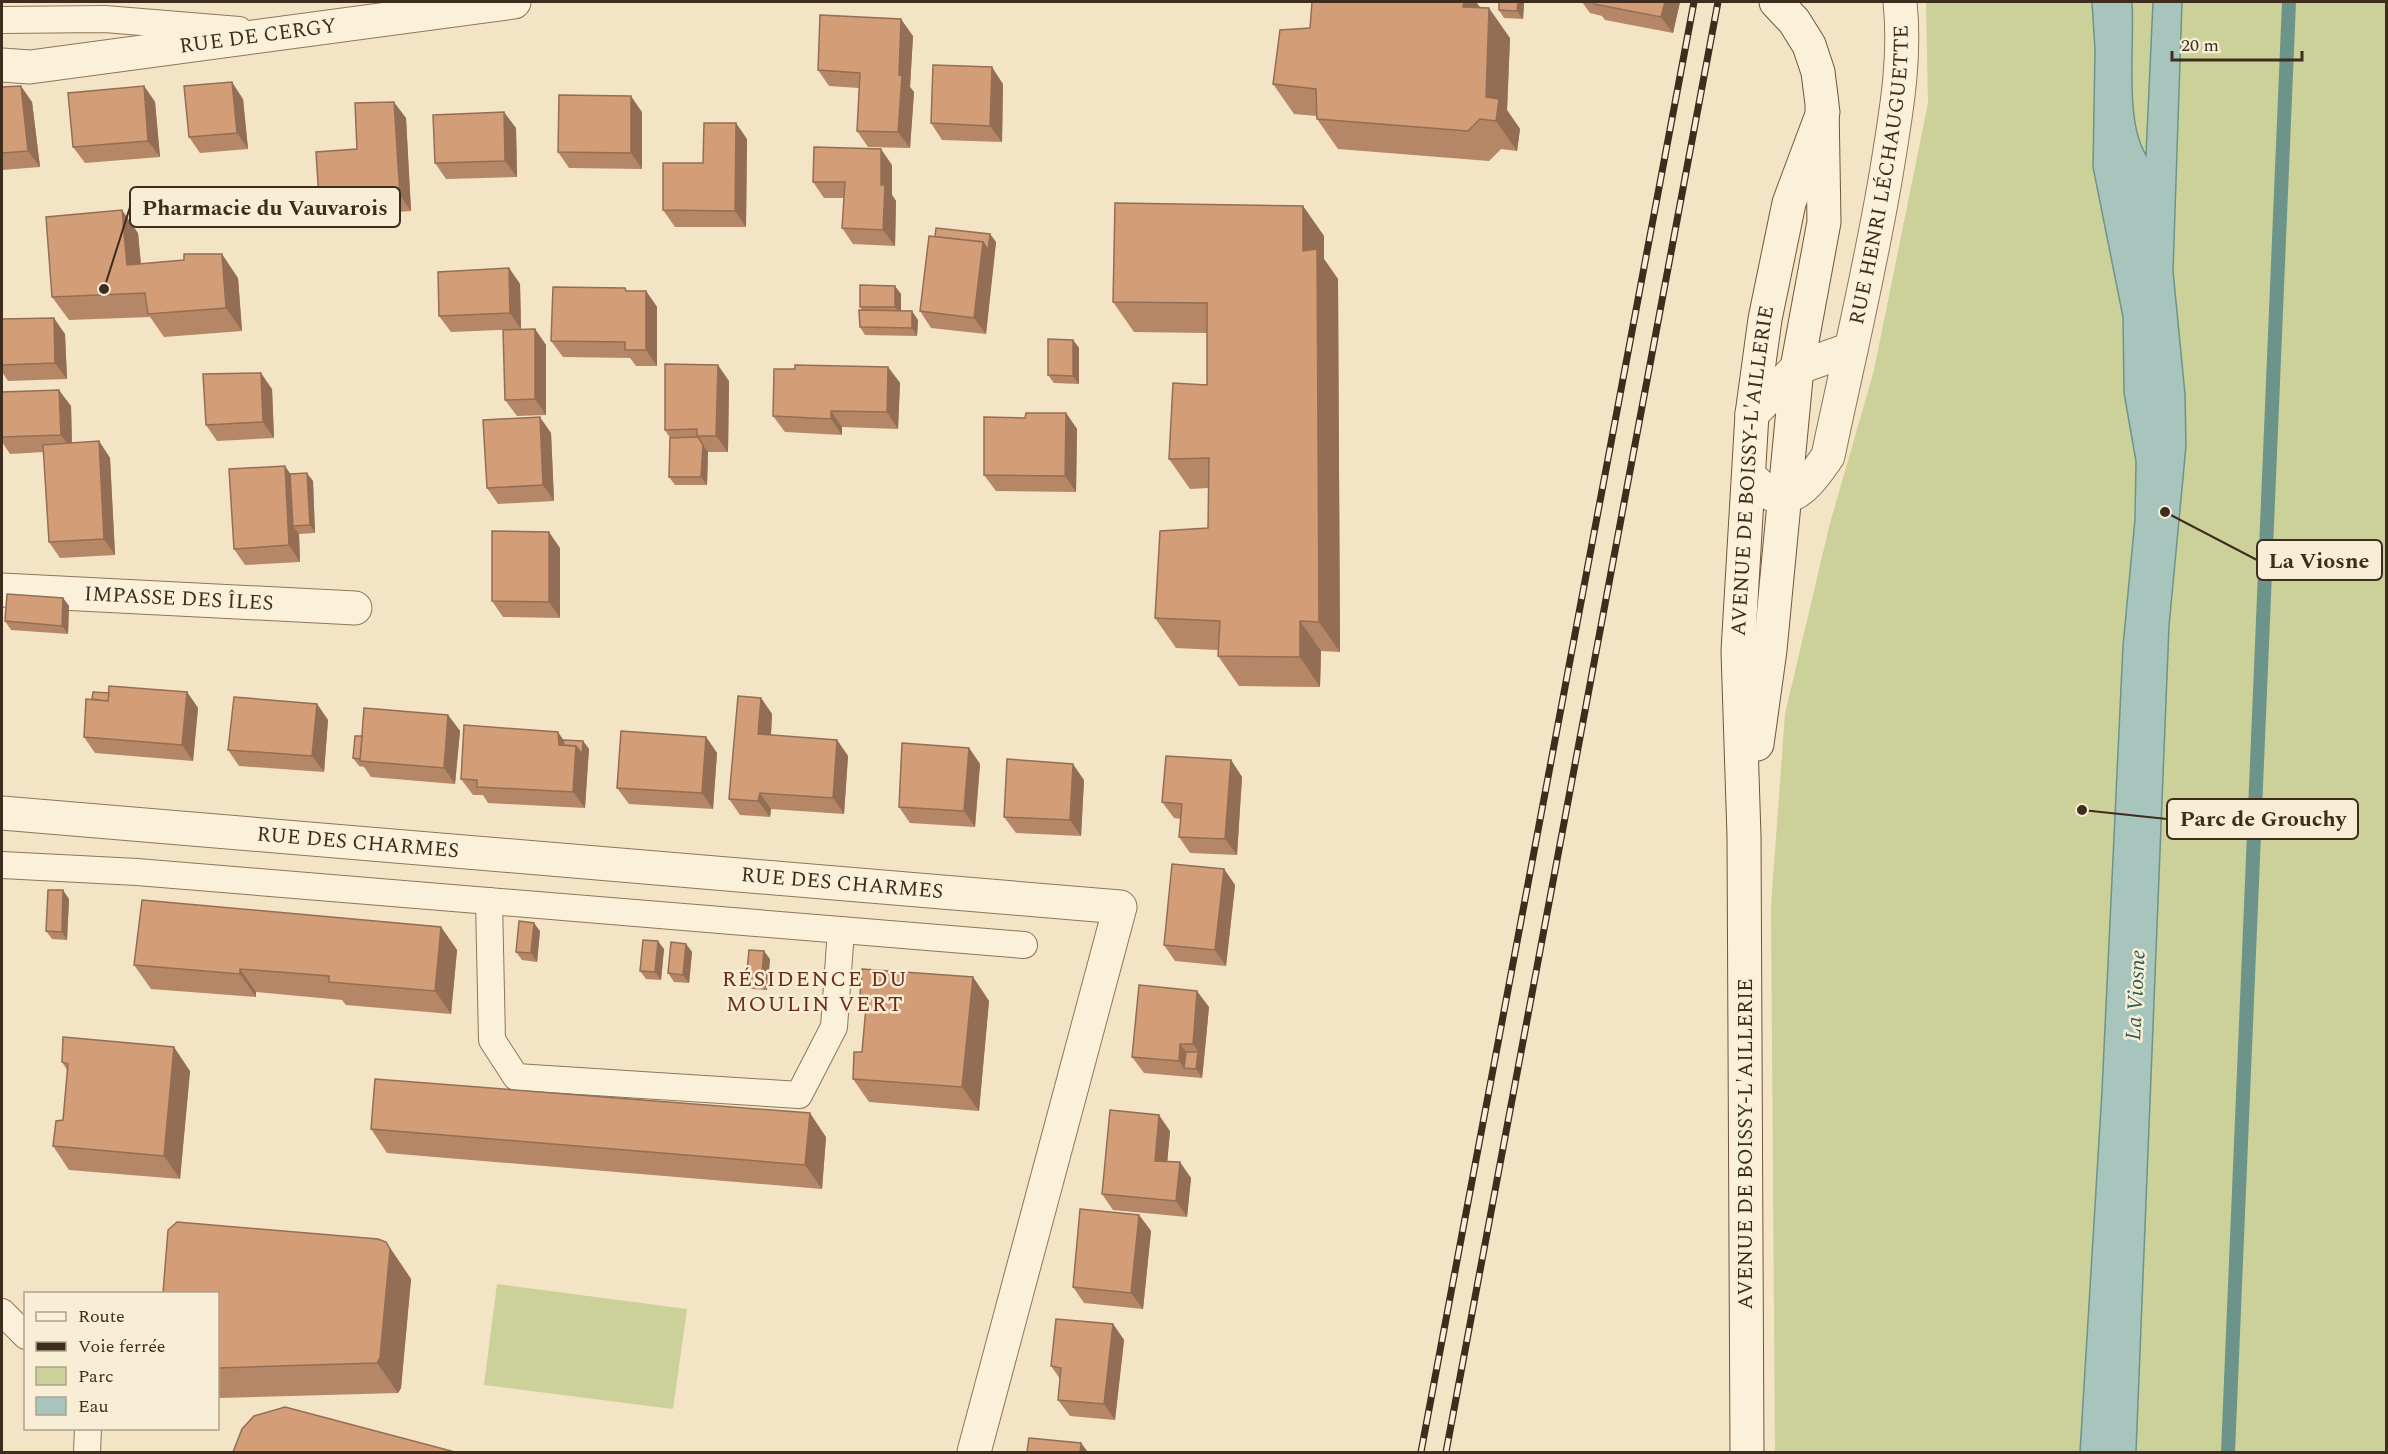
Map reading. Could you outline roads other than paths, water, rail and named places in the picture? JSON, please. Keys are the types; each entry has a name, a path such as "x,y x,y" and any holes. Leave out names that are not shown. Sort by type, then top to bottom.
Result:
{"street":[{"name":"RUE DE CERGY","path":"2,65 30,67 514,2"},
{"name":"AVENUE DE BOISSY-L'AILLERIE","path":"1744,836 1770,650 1797,368 1824,222 1823,112 1818,72 1809,45 1794,21 1776,2"},
{"name":"RUE HENRI LÉCHAUGUETTE","path":"1784,496 1809,485 1828,456 1875,243 1902,75 1903,32 1900,2"},
{"name":"AVENUE DE BOISSY-L'AILLERIE","path":"1747,1452 1744,836 1738,651 1752,414 1765,319 1789,202 1823,112"},
{"name":"RUE HENRI LÉCHAUGUETTE","path":"1752,414 1797,368 1851,349"},
{"path":"1749,476 1772,495 1784,496"},
{"name":"IMPASSE DES ÎLES","path":"2,590 356,609"},
{"name":"RUE DES CHARMES","path":"2,813 1120,907 974,1452"}],"lane":[{"path":"2,20 105,19 278,33"},
{"path":"2,865 136,872 1024,945"},
{"path":"489,901 492,1040 516,1077 799,1095 834,1027 841,930"},
{"path":"2,1312 24,1334"},
{"path":"87,1452 88,1430"}],"water":[{"path":"2092,2 2132,2 2133,102 2139,140 2146,155 2153,2 2182,2 2173,271 2185,394 2186,446 2169,626 2136,1452 2080,1452 2102,1091 2123,646 2135,519 2136,461 2124,393 2123,317 2093,167 2095,50"}],"waterway":[{"path":"2228,1452 2289,2"}],"railway":[{"path":"1421,1452 1694,2"},
{"path":"1446,1452 1718,2"}],"place":[{"name":"Pharmacie du Vauvarois","path":"104,289"},
{"name":"La Viosne","path":"2165,512"},
{"name":"Parc de Grouchy","path":"2082,810"}],"district":[{"name":"RÉSIDENCE DU MOULIN VERT","path":"815,992"}]}
